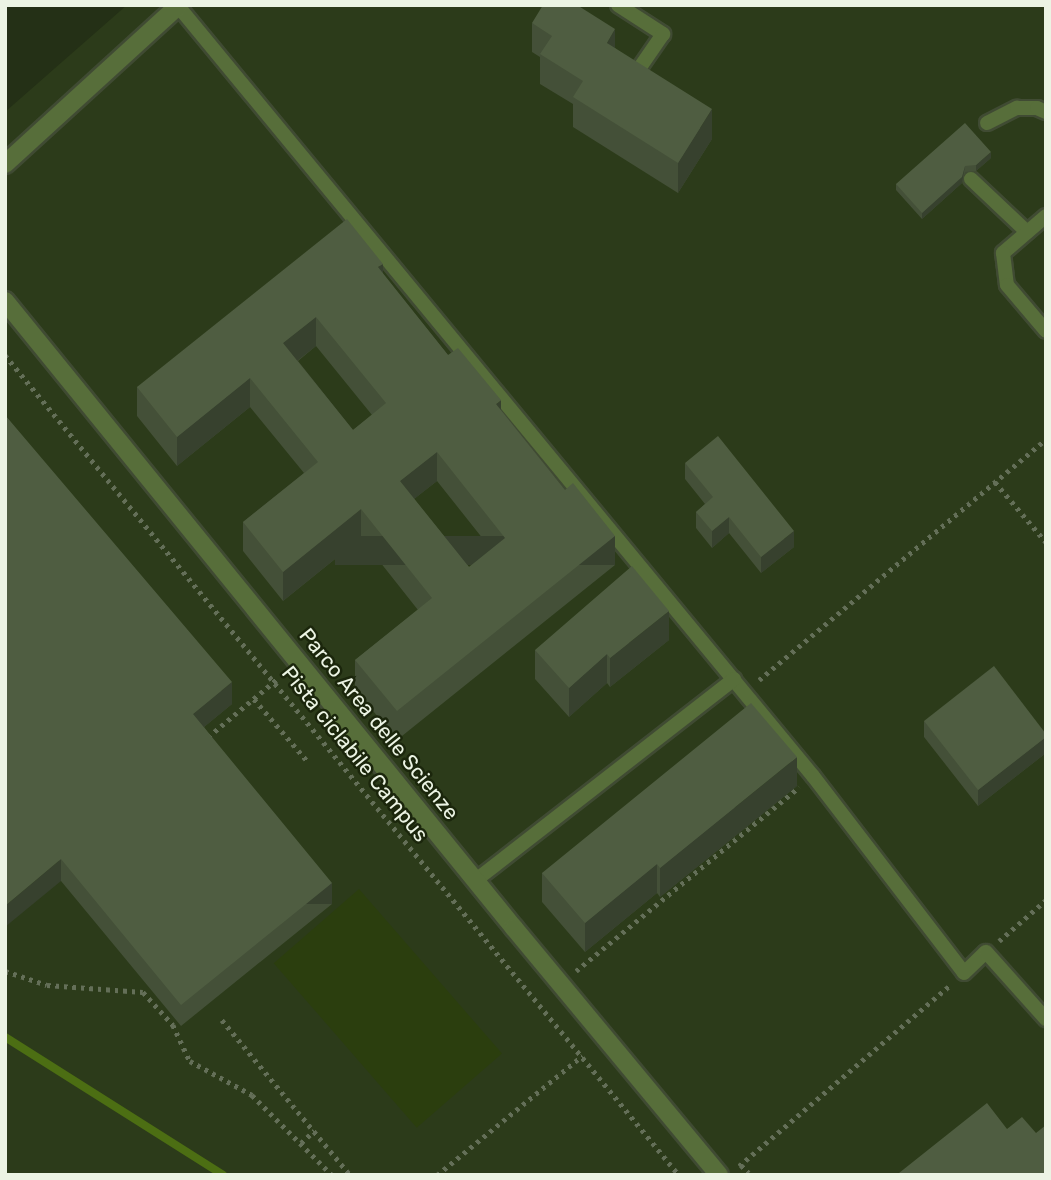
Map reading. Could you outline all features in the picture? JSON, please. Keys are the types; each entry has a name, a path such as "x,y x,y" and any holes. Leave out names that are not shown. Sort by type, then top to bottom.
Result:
{"street":[{"path":"5,164 179,6"},
{"name":"Parco Area delle Scienze","path":"5,301 561,983 727,1172"}],"lane":[{"path":"618,5 663,34 632,79"},
{"path":"179,6 746,693 964,974 986,952 1046,1019"},
{"path":"987,123 1017,108 1037,108 1046,112"},
{"path":"971,179 1027,232"},
{"path":"1046,216 1003,253 1007,285 1046,331"},
{"path":"476,880 734,679"}],"path":[{"name":"Pista ciclabile Campus","path":"5,355 678,1175"},
{"path":"746,693 1046,439"},
{"path":"996,482 1046,542"},
{"path":"198,728 207,738 282,675"},
{"path":"254,699 309,764"},
{"path":"561,983 813,776"},
{"path":"986,952 1046,900"},
{"path":"5,971 47,985 143,992 173,1025 190,1061 253,1096 332,1175"},
{"path":"727,1172 741,1165 964,974"},
{"path":"222,1020 351,1175"},
{"path":"437,1175 582,1056"},
{"path":"301,1143 314,1131"},
{"path":"741,1165 749,1173"}],"shaded area":[{"path":"127,5 1046,5 1046,1175 5,1175 5,112"},
{"path":"359,889 502,1054 417,1128 274,963"}],"building":[{"path":"543,5 577,5 615,29 607,43 712,109 678,163 573,97 583,81 540,54 552,36 532,23"},
{"path":"965,123 991,152 976,165 965,166 962,177 922,213 896,184"},
{"path":"347,219 383,264 378,267 448,355 458,348 501,400 496,404 565,490 573,483 615,536 397,711 355,660 432,598 361,509 283,572 243,522 318,462 250,378 177,437 137,387","holes":["316,317 386,403 353,430 283,343","437,452 505,538 469,567 400,481"]},
{"path":"5,415 232,682 193,714 332,883 181,1005 61,859 5,906"},
{"path":"718,436 794,531 761,557 729,517 712,531 696,512 713,497 685,463"},
{"path":"632,566 669,611 610,658 607,654 569,688 535,650"},
{"path":"994,666 1046,737 978,790 924,721"},
{"path":"751,703 797,757 660,868 657,864 585,923 542,873"},
{"path":"987,1103 1007,1129 1022,1117 1036,1133 1046,1125 1046,1175 900,1175 899,1173"}],"waterway":[{"path":"5,1037 223,1175"}]}
